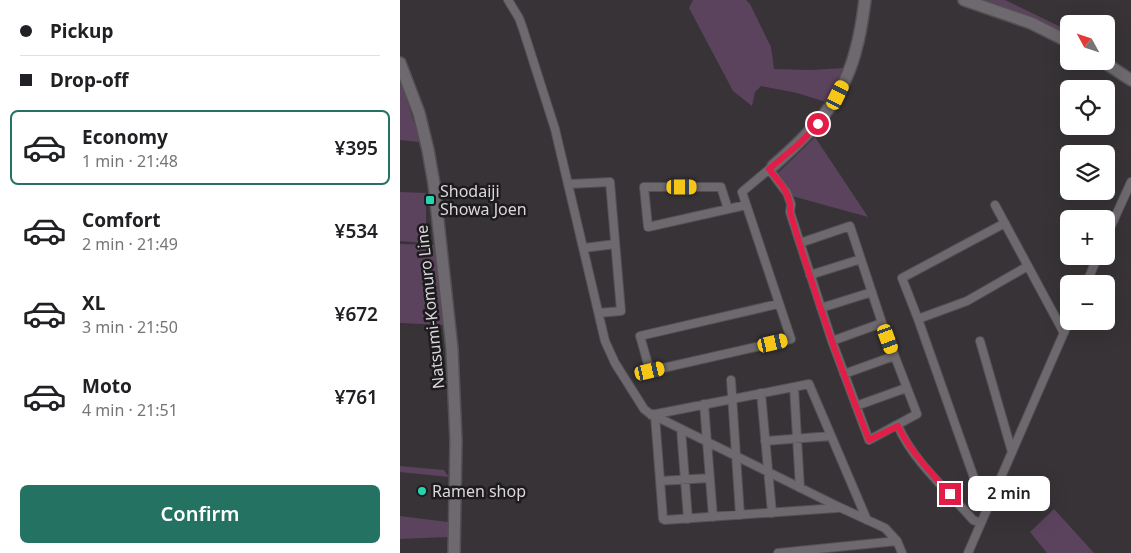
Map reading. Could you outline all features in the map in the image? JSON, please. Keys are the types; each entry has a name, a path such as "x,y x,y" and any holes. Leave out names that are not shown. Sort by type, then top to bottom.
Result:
{"main road":[{"path":"771,168 812,130 829,110 838,95 850,71 857,46 865,0"},
{"path":"964,0 1031,23 1060,38"},
{"name":"Natsumi-Komuro Line","path":"400,63 419,113 434,184 452,349 456,441 454,553"},
{"path":"1115,70 1131,80"}],"street":[{"path":"508,0 519,18 555,129 605,341 615,363 644,409 800,488 886,528 897,541 902,553"},
{"path":"778,304 640,336 650,371 791,339 742,192 771,168 787,193 791,204 790,212 800,244 810,275 832,341 869,440 898,426 917,414 882,323 850,226 800,244"},
{"path":"569,184 610,182 621,311 599,313"},
{"path":"1115,217 1131,182"},
{"path":"728,209 721,187 644,187 648,227 746,205"},
{"path":"996,205 1064,333"},
{"path":"991,500 979,492 902,278 1005,223"},
{"path":"584,248 615,244"},
{"path":"810,275 861,259"},
{"path":"918,320 967,301 1028,266"},
{"path":"821,308 872,292"},
{"path":"832,341 882,323"},
{"path":"968,553 1065,330"},
{"path":"980,341 1012,452"},
{"path":"844,374 894,356"},
{"path":"731,380 740,515"},
{"path":"653,415 810,384 867,520"},
{"path":"794,387 800,488"},
{"path":"856,406 906,388"},
{"path":"762,393 772,513"},
{"path":"704,404 713,517"},
{"path":"653,415 663,519 665,520 839,507"},
{"path":"898,426 904,440 916,456 973,520 981,523"},
{"path":"681,429 688,518"},
{"path":"765,441 831,436"},
{"path":"660,481 710,478"},
{"path":"778,553 897,541"}],"shaded area":[{"path":"693,0 746,0 750,4 771,47 774,69 811,70 844,68 826,102 797,93 761,86 755,92 752,106 733,91 689,8"},
{"path":"977,0 1005,0 1060,27 1060,33"},
{"path":"400,84 402,84 420,142 400,140"},
{"path":"815,137 868,217 792,196 778,173"},
{"path":"400,192 426,193 426,243 400,241"},
{"path":"400,244 436,245 445,325 400,323"},
{"path":"400,466 444,470 449,477 400,472"},
{"path":"1054,509 1094,553 1047,553 1030,532"},
{"path":"400,516 448,522 448,537 400,539"}],"place":[{"name":"Shodaiji Showa Joen","path":"430,200"},
{"name":"Ramen shop","path":"422,491"}],"route":[{"path":"818,124 800,143 769,169 787,193 791,204 790,212 832,341 869,440 898,426 904,440 916,456 950,494"}]}
